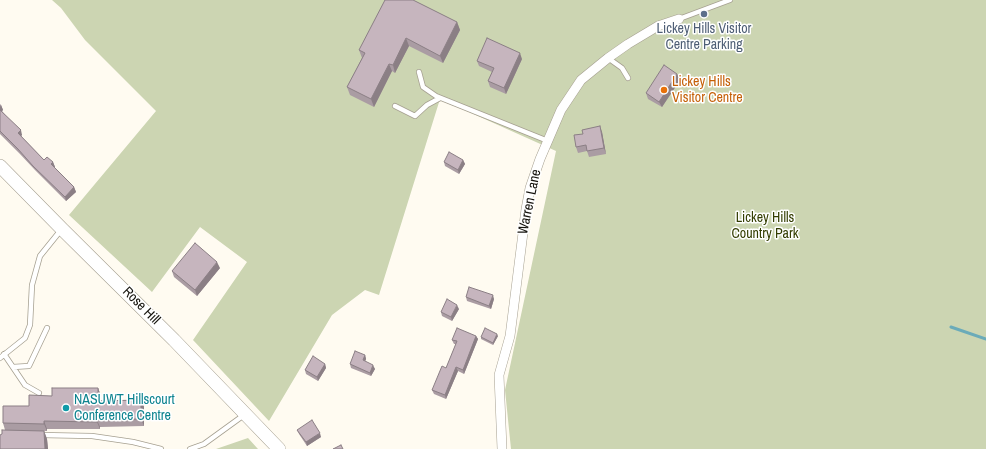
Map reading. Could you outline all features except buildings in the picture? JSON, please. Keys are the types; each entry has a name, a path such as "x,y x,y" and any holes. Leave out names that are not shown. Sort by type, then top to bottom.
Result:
{"main road":[{"name":"Rose Hill","path":"0,166 246,413 279,449"}],"street":[{"name":"Warren Lane","path":"502,449 499,375 510,336 526,209 530,188 540,159 561,110 581,80 628,44 658,26 679,19"}],"lane":[{"path":"679,19 730,0"},
{"path":"608,58 622,68 628,78"},
{"path":"418,72 423,87 436,96 548,141"},
{"path":"395,106 415,116 426,106 440,98"},
{"path":"39,393 25,385 13,367 2,356 25,338 30,325 32,285 40,256 62,229"},
{"path":"13,367 29,366 47,328"},
{"path":"190,449 204,444 246,413"},
{"path":"38,435 92,436 133,442 161,449"}],"green space":[{"name":"Lickey Hills Country Park","path":"52,0 986,0 986,449 511,449 505,390 556,151 440,99 379,295 365,290 332,315 269,421 193,340 247,262 200,227 152,292 69,215 156,111 85,40 61,8"},
{"path":"248,438 258,449 216,449"}],"waterway":[{"path":"951,327 986,339"}],"place":[{"name":"Lickey Hills Visitor Centre Parking","path":"704,14"},
{"name":"Lickey Hills Visitor Centre","path":"664,90"},
{"name":"NASUWT Hillscourt Conference Centre","path":"66,408"}]}
